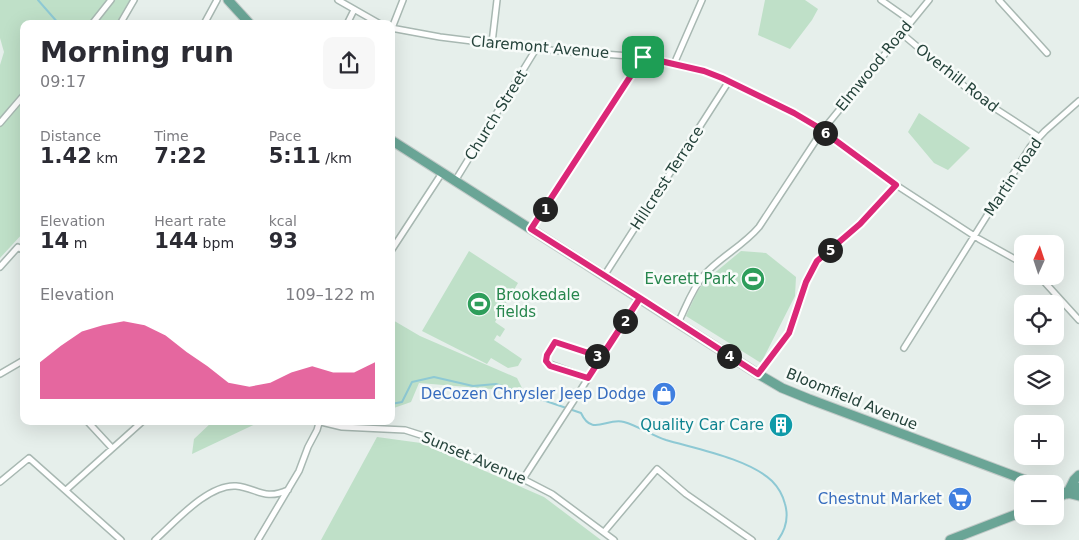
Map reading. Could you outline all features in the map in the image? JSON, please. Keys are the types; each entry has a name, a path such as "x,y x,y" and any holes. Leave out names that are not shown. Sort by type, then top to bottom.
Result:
{"main road":[{"path":"228,0 246,20"},
{"name":"Bloomfield Avenue","path":"395,143 782,388 1014,478"},
{"path":"1067,494 1074,480 1079,475"},
{"path":"1064,495 1079,487"},
{"path":"1064,493 1079,496"},
{"path":"950,540 1014,515"}],"street":[{"path":"95,20 111,0"},
{"path":"122,20 134,0"},
{"path":"206,20 217,0"},
{"path":"338,0 373,20"},
{"path":"395,20 403,0"},
{"path":"492,43 497,0"},
{"path":"674,64 702,0"},
{"path":"881,0 911,21"},
{"name":"Elmwood Road","path":"678,323 699,281 714,265 749,238 759,227 822,131 928,0"},
{"path":"1000,0 1047,53"},
{"path":"349,20 354,10"},
{"name":"Claremont Avenue","path":"395,29 440,37 536,49 643,57 704,71 729,81 794,113 896,185 974,236 1014,258"},
{"name":"Overhill Road","path":"901,33 976,96 1039,137"},
{"name":"Church Street","path":"455,181 536,49"},
{"path":"531,229 643,57"},
{"name":"Hillcrest Terrace","path":"604,276 729,81"},
{"path":"0,123 20,100"},
{"name":"Martin Road","path":"904,348 1030,147 1079,101"},
{"path":"395,244 442,173"},
{"path":"758,374 789,333 806,282 817,261 860,224 896,185"},
{"path":"0,267 18,247 20,248"},
{"path":"1046,285 1079,320"},
{"path":"523,478 640,298"},
{"path":"588,378 548,365 546,361 547,355 555,342 601,357"},
{"path":"0,374 20,362"},
{"path":"92,425 112,448"},
{"path":"66,490 138,425"},
{"path":"258,540 298,471 318,425"},
{"name":"Sunset Avenue","path":"326,425 395,429 413,432 523,478 552,494 614,540"},
{"path":"0,482 29,458 121,540"},
{"path":"604,532 657,469 686,494 752,540"},
{"path":"155,540 205,496 218,488 228,486 239,487 267,495 278,494 288,490"}],"green space":[{"path":"0,0 130,0 118,20 20,20 20,236 0,258 0,65 4,52 0,38"},
{"path":"765,0 805,0 818,9 790,49 758,35"},
{"path":"919,113 970,148 948,170 934,163 908,132"},
{"path":"469,251 518,283 495,322 505,329 500,337 497,335 494,340 522,359 518,366 508,368 491,358 487,364 422,331"},
{"path":"741,251 766,253 796,277 795,296 761,363 686,316 697,292 706,280"},
{"path":"395,321 420,336 517,378 525,394 515,391 419,383 411,402 395,408"},
{"path":"209,425 254,425 192,454 194,439"},
{"path":"377,437 421,443 544,497 601,540 321,540"}],"waterway":[{"path":"38,0 56,20"},
{"path":"395,403 402,402 412,382 434,377 473,386 496,384 581,413 590,424 600,425 618,421 624,422 666,440 737,461 762,473 772,481 782,495 787,519 778,540"}],"place":[{"name":"Everett Park","path":"753,279"},
{"name":"Brookedale fields","path":"479,304"},
{"name":"DeCozen Chrysler Jeep Dodge","path":"664,394"},
{"name":"Quality Car Care","path":"781,425"},
{"name":"Chestnut Market","path":"960,499"}],"route":[{"path":"643,57 531,229 640,298 601,357 588,378 550,366 546,361 547,355 555,342 601,357 635,306 640,298 758,374 789,333 806,282 817,261 860,224 896,185 816,126 794,113 704,71 643,57"}]}
